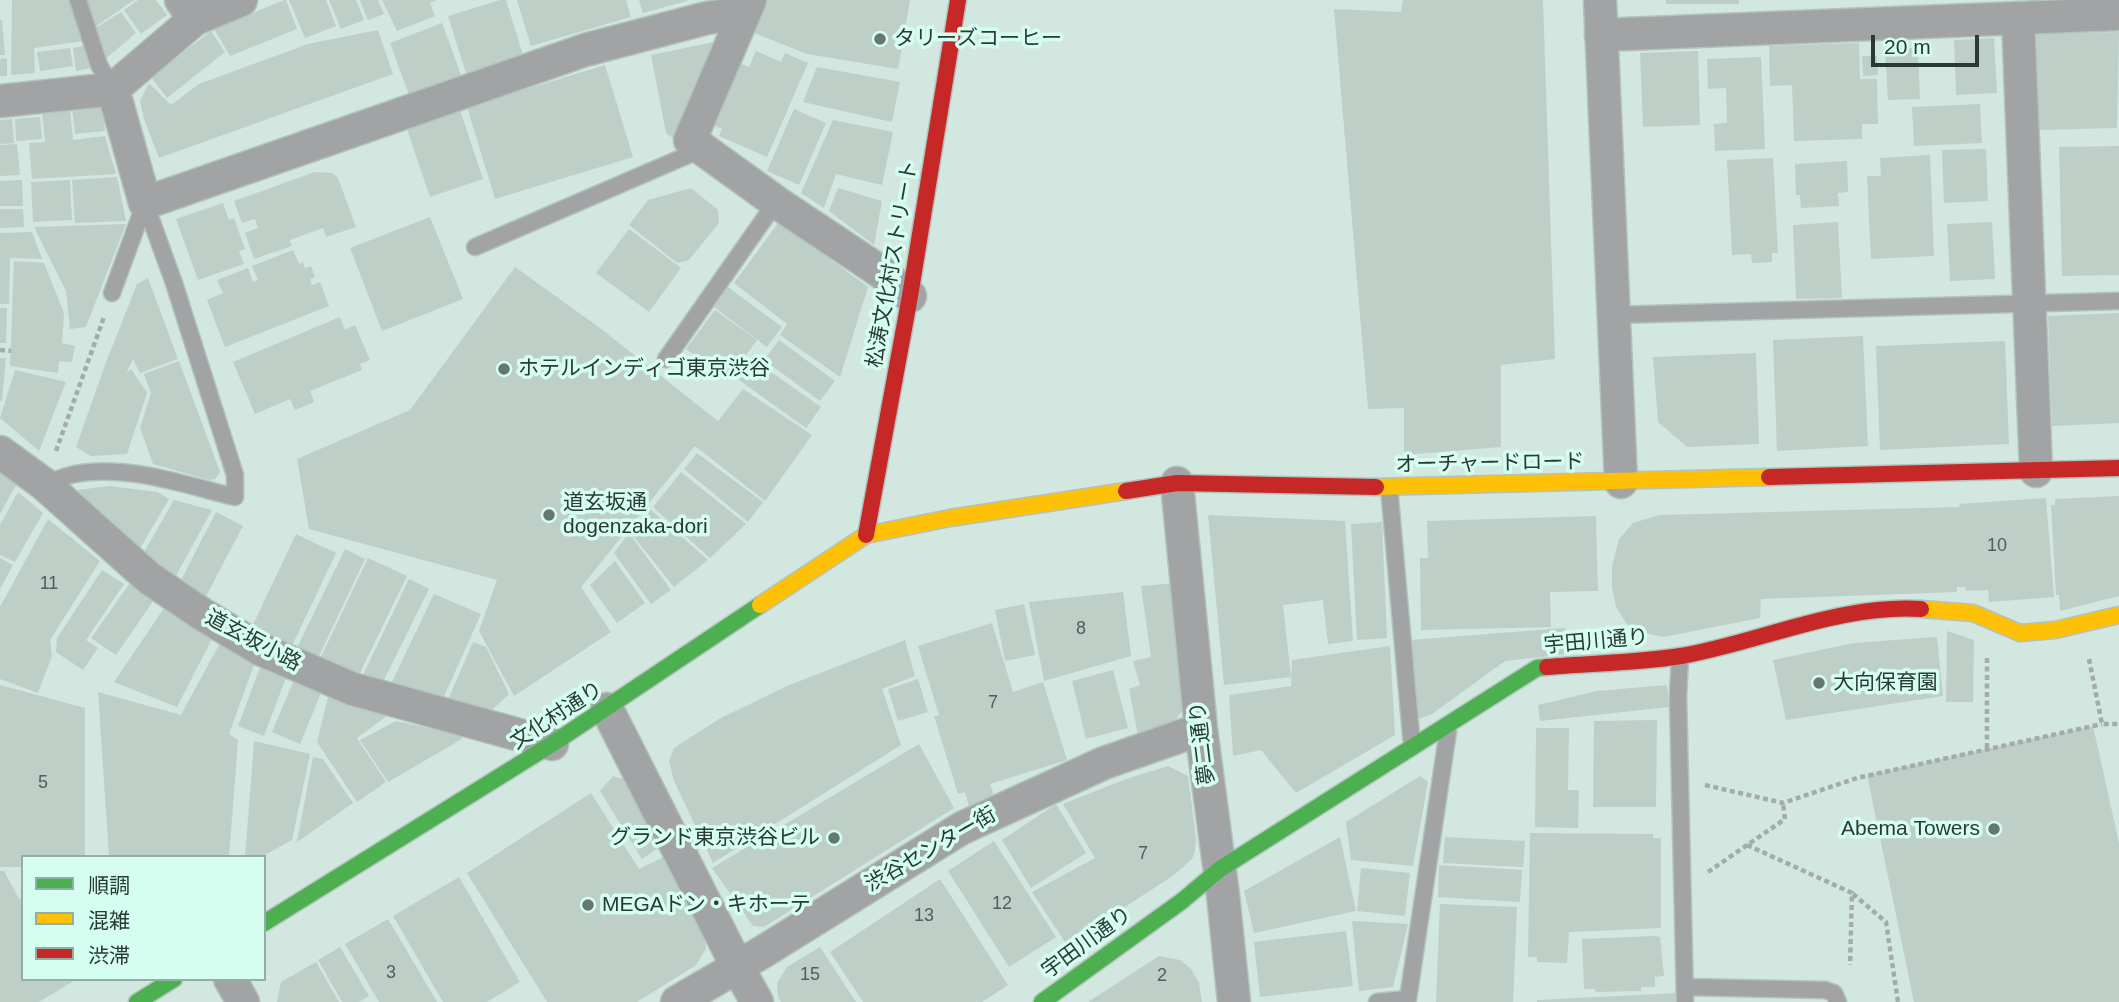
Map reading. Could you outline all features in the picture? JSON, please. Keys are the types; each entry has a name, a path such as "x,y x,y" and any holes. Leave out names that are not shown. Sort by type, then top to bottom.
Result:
{"street":[{"path":"0,101 113,89 188,10 241,0"},
{"name":"松涛文化村ストリート","path":"866,534 910,296 958,0"},
{"path":"1600,0 1620,482"},
{"path":"113,89 145,203 585,50 746,9"},
{"path":"746,9 690,140 776,202 881,272 910,296"},
{"path":"1601,35 2119,14"},
{"path":"2018,18 2036,471"},
{"name":"道玄坂小路","path":"0,452 44,484 149,578 260,649 353,689 552,744"},
{"name":"オーチャードロード","path":"866,534 950,518 1178,483 1389,487 2119,468"},
{"name":"夢二通り","path":"1178,483 1201,729 1234,1002"},
{"name":"文化村通り","path":"266,922 607,709 866,534"},
{"name":"宇田川通り","path":"1042,1002 1182,901 1220,869 1537,668 1680,656 1775,634 1822,618 1899,608 1973,613 2020,634 2055,630 2119,615"},
{"path":"607,709 757,1002"},
{"name":"渋谷センター街","path":"677,1002 738,968 962,828 1104,763 1201,729"},
{"path":"137,1002 171,981"},
{"path":"231,981 243,1002"}],"lane":[{"path":"79,0 99,65 113,89"},
{"path":"475,247 702,149"},
{"path":"666,359 776,202"},
{"path":"113,293 145,203"},
{"path":"44,484 74,474 113,472 135,474 235,497 235,475 174,283 145,203"},
{"path":"1614,315 2119,301"},
{"path":"1389,487 1412,749"},
{"path":"1680,656 1678,696 1685,995 1825,990 1834,993 1838,1002"},
{"path":"1377,1002 1408,999 1449,724"}],"path":[{"path":"44,484 113,293"},
{"path":"0,350 10,351"},
{"path":"2087,649 2102,724"},
{"path":"1987,657 1987,748"},
{"path":"1705,785 1783,803 1857,778 2102,724 2119,724"},
{"path":"1705,772 1706,797"},
{"path":"1708,872 1784,819 1783,803"},
{"path":"1747,845 1852,893 1886,922 1898,1002"},
{"path":"1708,859 1709,885"},
{"path":"1851,977 1852,893"}],"building":[{"path":"12,0 70,0 84,41 34,48 35,73 11,75"},
{"path":"88,0 134,0 95,27 86,8"},
{"path":"138,0 156,0 167,15 141,34 124,10"},
{"path":"284,0 297,29 230,56 214,29"},
{"path":"289,0 326,0 336,26 305,38"},
{"path":"329,0 356,0 364,20 341,29"},
{"path":"360,0 378,0 384,14 368,20"},
{"path":"382,0 437,0 430,3 435,16 397,31"},
{"path":"506,0 523,55 466,73 448,16"},
{"path":"517,0 626,0 631,17 531,46"},
{"path":"639,0 687,0 687,1 643,13"},
{"path":"763,0 910,0 898,69 807,54 749,31"},
{"path":"1403,0 1543,0 1555,359 1501,365 1501,447 1404,455 1404,408 1368,409 1334,9 1401,12"},
{"path":"1666,0 1739,0 1739,4 1666,4"},
{"path":"121,12 136,33 103,61 94,29"},
{"path":"2,20 5,55 0,55"},
{"path":"442,23 461,75 409,95 390,43"},
{"path":"378,30 393,74 159,158 140,101 149,83 171,105 199,84 308,44"},
{"path":"211,31 225,52 167,98 151,77"},
{"path":"2119,32 2117,128 2039,130 2036,34"},
{"path":"1994,38 1997,93 1956,95 1954,40"},
{"path":"719,41 677,141 666,133 651,55"},
{"path":"1859,43 1860,79 1877,79 1878,124 1862,124 1862,139 1794,141 1792,85 1770,86 1769,46"},
{"path":"88,45 92,68 76,71 73,48"},
{"path":"70,48 73,66 40,71 37,52"},
{"path":"1918,48 1920,99 1888,100 1885,49"},
{"path":"756,51 781,62 785,53 808,63 767,157 719,136 722,129 709,123 736,62 749,67"},
{"path":"1698,51 1700,125 1643,127 1640,53"},
{"path":"1862,56 1877,56 1878,75 1863,76"},
{"path":"1761,57 1765,149 1715,151 1714,124 1727,123 1726,88 1708,89 1707,59"},
{"path":"7,58 7,76 0,76 0,59"},
{"path":"605,65 633,157 495,199 467,107"},
{"path":"817,67 900,82 892,122 803,102"},
{"path":"1980,104 1982,143 1914,146 1912,107"},
{"path":"102,106 105,131 75,134 72,108"},
{"path":"70,108 73,140 105,136 116,174 32,179 29,143 45,142 42,111"},
{"path":"794,109 826,123 799,185 767,171"},
{"path":"460,110 483,179 430,197 407,129"},
{"path":"40,117 42,139 16,141 15,119"},
{"path":"12,119 14,143 0,144 0,120"},
{"path":"833,120 893,132 882,185 836,174 824,208 801,193"},
{"path":"17,144 20,175 0,176 0,145"},
{"path":"2119,146 2119,275 2062,276 2059,147"},
{"path":"1986,149 1988,201 1944,203 1942,150"},
{"path":"1930,155 1934,256 1871,259 1867,176 1881,176 1880,158"},
{"path":"1773,158 1778,253 1772,253 1772,262 1752,263 1751,254 1732,255 1727,160"},
{"path":"1847,161 1848,192 1838,193 1839,206 1801,208 1800,195 1796,195 1795,164"},
{"path":"315,172 332,173 338,178 356,227 326,237 323,228 290,240 292,246 254,259 245,233 258,228 255,219 242,223 234,201"},
{"path":"117,177 126,221 75,223 72,180"},
{"path":"22,180 23,206 0,206 0,181"},
{"path":"70,180 72,220 33,222 31,182"},
{"path":"691,188 718,210 719,223 689,260 677,263 629,225 648,200"},
{"path":"838,188 882,201 874,245 829,211"},
{"path":"223,203 229,220 234,218 245,249 239,251 244,264 198,280 176,219"},
{"path":"0,209 23,209 24,227 0,228"},
{"path":"430,217 463,299 382,331 350,248"},
{"path":"779,222 868,287 840,377 780,335 787,324 734,283"},
{"path":"1838,222 1842,298 1796,299 1793,225"},
{"path":"1992,222 1995,279 1950,281 1947,224"},
{"path":"126,224 86,327 70,329 66,291 34,227"},
{"path":"629,229 681,268 649,312 596,273"},
{"path":"32,232 42,259 10,258 9,304 0,304 0,233"},
{"path":"293,250 299,264 303,262 305,268 311,266 315,277 310,279 312,285 320,282 329,306 225,347 207,300 223,293 217,280 248,268 253,282 258,280 252,266"},
{"path":"14,261 44,263 64,313 62,343 75,346 72,362 59,361 58,373 10,366"},
{"name":"道玄坂通 dogenzaka-dori","path":"515,267 600,328 718,421 743,389 812,435 765,501 695,446 581,587 611,632 514,696 479,631 497,580 309,529 297,459 410,410"},
{"path":"148,278 178,359 140,373 133,359 126,373 131,369 147,393 127,454 91,456 76,447 137,284"},
{"path":"728,287 782,327 767,347 714,307"},
{"path":"0,308 7,308 6,343 0,343"},
{"path":"715,310 757,340 728,380 686,349"},
{"path":"2119,313 2119,423 2052,426 2048,316"},
{"path":"340,317 345,330 355,325 370,360 360,364 362,370 310,391 314,402 295,410 290,399 255,414 233,362"},
{"path":"1863,336 1868,446 1777,451 1773,340"},
{"path":"779,340 835,381 820,401 764,360"},
{"path":"2005,341 2009,444 1880,450 1876,346"},
{"path":"1756,353 1759,444 1687,447 1658,422 1653,357"},
{"path":"0,358 6,358 2,401 0,401"},
{"path":"754,360 821,407 806,428 739,380"},
{"path":"179,361 220,472 215,479 209,480 153,464 140,428 151,393 144,374"},
{"path":"15,370 66,382 39,451 0,418"},
{"path":"697,453 763,502 748,522 684,469"},
{"path":"0,470 17,483 0,514"},
{"path":"681,472 746,524 710,558 653,507"},
{"path":"109,486 157,492 169,499 138,552 69,491"},
{"path":"18,492 43,513 15,562 0,555 0,525"},
{"path":"2119,496 2119,596 2060,611 2059,595 2056,595 2051,505 2055,505 2055,499"},
{"path":"2046,498 2054,597 1989,602 1988,590 1966,591 1965,587 1957,587 1957,592 1761,599 1760,618 1663,637 1636,631 1626,623 1616,607 1612,566 1619,539 1633,523 1659,515 1960,507 1959,504"},
{"path":"174,500 212,510 173,581 143,554"},
{"path":"650,509 708,560 674,587 630,532"},
{"path":"216,512 243,526 205,598 179,584"},
{"path":"1208,515 1345,521 1353,641 1328,644 1323,600 1283,605 1291,677 1224,685"},
{"path":"1596,516 1598,591 1550,592 1551,627 1421,630 1420,558 1428,558 1427,521"},
{"path":"48,519 100,561 50,640 52,656 38,693 0,679 0,607"},
{"path":"1382,522 1387,638 1357,640 1351,524"},
{"path":"629,533 671,590 651,604 614,553"},
{"path":"296,534 336,553 290,650 250,631"},
{"path":"345,549 365,559 317,660 296,650"},
{"path":"0,558 13,565 0,589"},
{"path":"368,558 407,576 359,675 321,657"},
{"path":"615,561 645,603 617,623 590,585"},
{"path":"102,570 124,584 86,640 98,648 83,670 56,652 57,638"},
{"path":"409,579 429,589 382,684 363,675"},
{"path":"130,583 154,600 116,655 91,638"},
{"path":"1177,583 1187,705 1169,728 1139,740 1129,689 1140,685 1133,661 1151,657 1141,586"},
{"path":"1123,592 1131,656 1044,681 1029,602"},
{"path":"434,594 481,614 442,701 390,686"},
{"path":"1024,604 1035,655 1005,661 995,610"},
{"path":"164,608 212,639 177,707 114,682"},
{"path":"992,623 1013,692 1043,682 1067,760 990,784 995,799 969,806 965,792 958,794 934,716 939,715 918,646"},
{"path":"1565,628 1567,654 1505,661 1432,714 1416,720 1410,640"},
{"path":"1947,631 1974,640 1973,702 1946,702"},
{"path":"1935,637 1943,696 1786,720 1773,660 1854,643"},
{"path":"905,640 915,676 882,689 901,745 713,863 674,781 669,761 674,748 719,719 787,686"},
{"path":"473,642 486,647 509,694 491,711 445,707"},
{"path":"220,643 255,662 229,734 238,740 229,855 109,855 98,692 181,715"},
{"path":"1390,646 1395,735 1296,793 1261,750 1233,756 1229,695 1291,686 1292,660"},
{"path":"261,665 287,675 264,736 238,726"},
{"path":"1113,670 1128,728 1086,739 1072,681"},
{"path":"918,679 928,712 898,721 888,689"},
{"path":"294,680 322,691 300,744 272,732"},
{"path":"0,685 85,708 85,855 21,855 21,867 0,867"},
{"path":"1667,685 1669,707 1540,721 1538,705 1597,691"},
{"path":"329,693 387,716 357,738 386,782 357,802 317,742"},
{"path":"1657,720 1656,807 1593,807 1594,721"},
{"path":"396,721 461,735 462,739 388,782 360,740"},
{"name":"Abema Towers","path":"2093,726 2119,843 2119,1002 1914,1002 1867,775"},
{"path":"1536,728 1569,728 1568,790 1579,790 1578,828 1535,827"},
{"path":"254,741 310,754 292,840 265,855 245,855"},
{"name":"グランド東京渋谷ビル","path":"919,744 954,808 764,927 753,926 712,868"},
{"path":"313,757 323,759 353,803 297,842"},
{"path":"1168,766 1188,776 1196,838 1192,859 1174,875 1067,945 1032,892 1095,858 1063,804"},
{"path":"613,776 630,781 664,844 642,859 600,791"},
{"path":"1420,776 1428,782 1413,866 1351,860 1346,822"},
{"name":"MEGAドン・キホーテ","path":"591,793 639,869 666,856 705,937 706,949 696,965 637,1002 547,1002 467,873"},
{"path":"1056,804 1086,853 1031,888 1002,840"},
{"path":"1530,833 1653,834 1653,838 1661,838 1661,928 1569,932 1567,963 1537,962 1537,957 1528,957"},
{"path":"1340,837 1356,911 1254,933 1244,891"},
{"path":"1445,837 1525,841 1523,867 1443,863"},
{"path":"994,841 1056,937 1009,967 948,871"},
{"path":"1439,865 1522,870 1520,902 1438,897"},
{"path":"1361,868 1410,873 1405,916 1357,911"},
{"path":"0,871 4,871 19,899 21,898 21,981 72,981 39,1002 0,1002"},
{"path":"459,877 520,982 487,1002 443,1002 393,916"},
{"path":"940,879 1008,985 982,1002 863,1002 830,952"},
{"path":"1440,904 1517,907 1513,1002 1436,1002"},
{"path":"388,919 437,1002 379,1002 345,944"},
{"path":"1352,921 1408,924 1393,987 1359,991"},
{"path":"1346,931 1353,986 1260,997 1254,942"},
{"path":"1660,937 1664,976 1655,977 1655,987 1641,987 1641,991 1595,992 1595,989 1584,989 1582,939"},
{"path":"340,947 369,996 359,1002 342,1002 318,960"},
{"path":"820,947 856,1002 781,1002 777,983 787,967"},
{"path":"1159,956 1180,960 1191,969 1199,983 1202,1002 1088,1002"},
{"path":"316,962 339,1002 277,1002 281,982"},
{"path":"1678,993 1679,1002 1537,1002 1537,1000"}],"traffic: fast":[{"path":"266,922 552,744 760,605"},
{"path":"1042,1002 1182,901 1220,869 1537,668 1547,667"},
{"path":"137,1002 171,981"}],"traffic: slow":[{"path":"1376,487 1769,477"},
{"path":"760,605 866,535 950,518 1126,491"},
{"path":"1921,609 1973,613 2020,633 2055,630 2119,615"}],"traffic: jam":[{"path":"866,535 910,296 958,0"},
{"path":"1769,477 2119,468"},
{"path":"1126,491 1177,483 1376,487"},
{"path":"1547,667 1681,656 1860,612 1921,609"}],"place":[{"name":"タリーズコーヒー","path":"880,39"},
{"name":"ホテルインディゴ東京渋谷","path":"504,369"},
{"name":"道玄坂通 dogenzaka-dori","path":"549,515"},
{"name":"大向保育園","path":"1819,683"},
{"name":"Abema Towers","path":"1994,829"},
{"name":"グランド東京渋谷ビル","path":"834,838"},
{"name":"MEGAドン・キホーテ","path":"588,905"}]}
